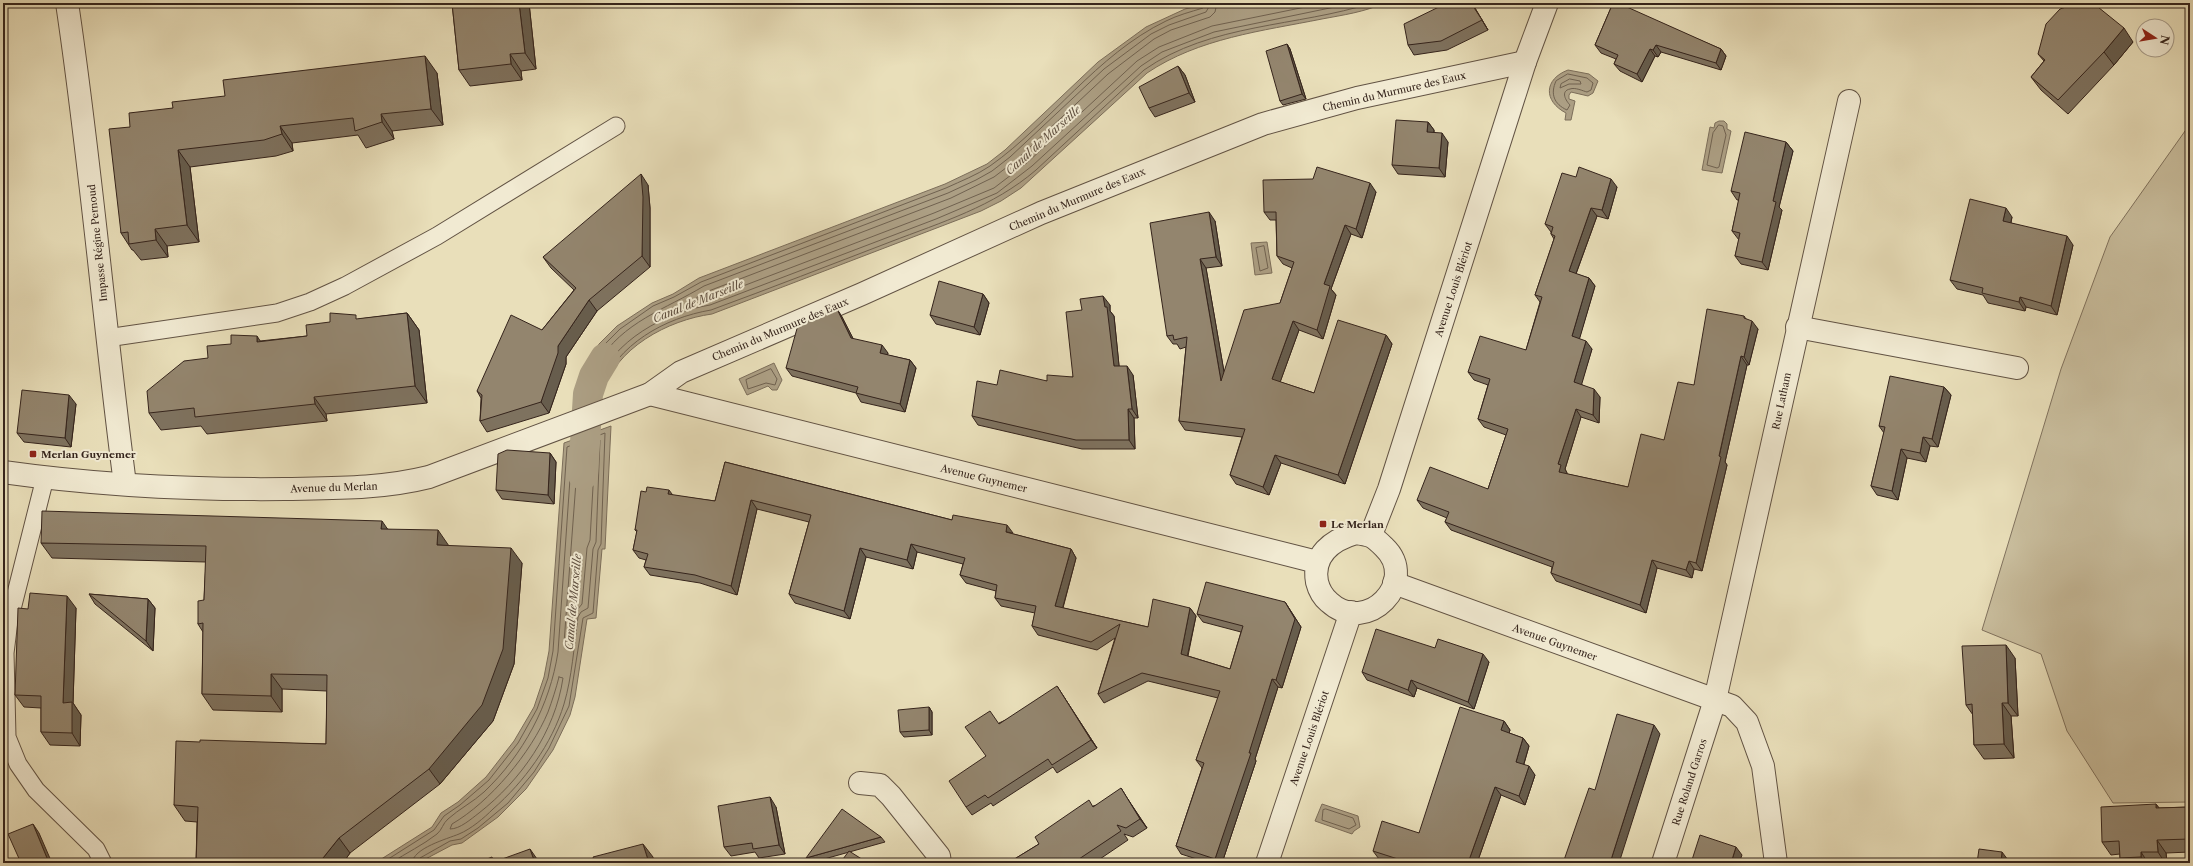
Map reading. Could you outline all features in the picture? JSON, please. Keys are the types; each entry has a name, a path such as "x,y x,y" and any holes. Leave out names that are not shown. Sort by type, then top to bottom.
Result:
{"street":[{"name":"Impasse Régine Pernoud","path":"67,3 80,91 107,338 125,484"},
{"name":"Avenue Louis Blériot","path":"1375,525 1389,489 1525,62 1547,3"},
{"name":"Chemin du Murmure des Eaux","path":"650,394 681,372 862,294 1041,213 1263,124 1357,98 1525,62"},
{"name":"Rue Latham","path":"1715,700 1797,326 1849,101"},
{"path":"1797,326 2017,368"},
{"name":"Avenue du Merlan","path":"3,472 67,481 236,489 364,488 399,484 429,477 540,434 650,394"},
{"name":"Avenue Guynemer","path":"650,394 1317,562"},
{"path":"1375,525 1394,561 1394,583 1390,595 1382,604 1371,610 1359,613 1335,608 1325,599 1319,588 1316,574 1317,562 1325,550 1335,541 1375,525"},
{"name":"Avenue Guynemer","path":"1394,583 1732,706 1747,722 1763,766 1776,863"},
{"name":"Avenue Louis Blériot","path":"1267,863 1352,612"},
{"name":"Rue Roland Garros","path":"1663,863 1715,700"},
{"path":"860,783 880,785 891,796 939,856 940,863"}],"lane":[{"path":"107,338 277,313 310,302 345,286 437,236 616,126"},
{"path":"45,478 9,621 5,653 7,737 18,764 36,790 96,850 103,863"}],"shaded area":[{"path":"2190,124 2190,802 2113,803 2067,731 2041,654 1982,630 2061,369 2110,237"}],"water":[{"path":"1209,3 1384,3 1354,13 1232,37 1188,51 1167,61 1147,73 1021,188 1001,201 981,211 712,314 695,317 661,330 645,339 618,363 602,394 575,396 581,376 599,344 617,326 652,303 673,294 699,278 945,184 987,164 1005,150 1098,62 1146,27 1185,9"},
{"path":"1568,70 1589,74 1598,81 1593,93 1588,96 1571,92 1569,99 1575,101 1571,120 1565,120 1566,113 1558,108 1553,102 1549,90 1554,79"},
{"path":"1724,121 1727,124 1727,129 1731,131 1722,173 1702,170 1710,127 1714,128 1715,123"},
{"path":"1267,242 1272,273 1255,275 1251,243"},
{"path":"774,363 782,380 777,390 772,390 768,386 747,395 739,379"},
{"path":"611,426 605,549 602,549 596,618 587,619 575,697 570,715 553,750 526,789 498,817 462,843 452,845 418,863 375,863 432,827 441,813 458,802 486,777 514,741 534,707 544,677 549,651 564,443"},
{"path":"1322,804 1358,816 1360,827 1352,834 1315,821"}],"building":[{"path":"452,3 519,3 525,53 510,54 511,64 459,70"},
{"path":"1447,3 1471,3 1482,20 1441,41 1408,45 1404,24"},
{"path":"1613,3 1618,3 1721,49 1716,63 1656,45 1653,50 1650,49 1637,74 1614,64 1618,55 1595,45"},
{"path":"2078,3 2093,3 2124,28 2104,52 2058,100 2031,77 2045,60 2038,54 2046,24 2060,9"},
{"path":"1287,44 1302,94 1280,101 1266,51"},
{"path":"425,56 431,109 381,114 382,122 355,131 353,118 280,126 282,134 264,140 178,150 187,225 155,229 156,240 129,244 128,232 121,233 109,129 130,127 129,113 173,108 172,102 225,96 223,80"},
{"path":"1178,66 1189,93 1149,108 1139,87"},
{"path":"1396,120 1428,122 1427,132 1442,133 1439,168 1392,165"},
{"path":"1745,132 1786,142 1773,201 1776,202 1762,262 1735,256 1740,233 1732,231 1740,193 1731,191"},
{"path":"1317,167 1370,183 1356,229 1345,225 1324,284 1330,286 1317,330 1293,321 1272,379 1314,393 1338,320 1386,335 1338,475 1275,455 1263,487 1230,475 1245,429 1179,421 1187,337 1174,340 1173,335 1167,336 1150,223 1209,212 1216,257 1200,259 1221,381 1244,310 1280,303 1294,262 1277,256 1276,212 1264,212 1263,180 1313,179"},
{"path":"1579,167 1611,179 1602,210 1591,208 1569,271 1589,278 1572,336 1586,341 1574,382 1594,389 1593,415 1576,409 1558,464 1561,465 1559,472 1628,487 1641,434 1664,440 1678,382 1694,385 1707,309 1744,316 1744,318 1752,321 1744,357 1741,356 1719,456 1721,457 1696,563 1689,561 1686,570 1652,560 1640,605 1551,573 1554,562 1445,522 1449,512 1417,500 1430,467 1488,489 1508,429 1478,419 1490,379 1468,372 1480,336 1526,350 1542,297 1535,295 1555,236 1551,234 1553,227 1545,224 1562,173 1576,177"},
{"path":"641,174 643,197 642,256 589,300 558,346 558,353 541,402 480,421 482,395 477,391 511,315 542,330 576,288 543,257"},
{"path":"1970,199 2006,208 2003,221 2067,236 2051,306 2020,297 2019,302 1982,293 1983,288 1950,280"},
{"path":"939,281 983,294 974,327 930,315"},
{"path":"1103,296 1105,307 1107,307 1114,366 1127,366 1132,409 1128,409 1129,440 1076,440 972,416 977,381 997,385 1000,370 1047,381 1047,375 1073,377 1066,312 1082,310 1080,299"},
{"path":"837,309 851,338 882,345 880,353 910,360 900,404 856,393 858,387 786,368 798,325"},
{"path":"330,313 356,315 356,319 407,313 415,386 314,397 315,404 195,417 194,408 149,413 147,391 184,361 208,358 207,346 231,344 231,335 257,336 257,342 307,336 306,325 330,322"},
{"path":"1890,376 1944,387 1932,439 1923,437 1920,453 1901,449 1892,491 1871,486 1885,427 1879,426"},
{"path":"22,390 69,395 65,438 17,433"},
{"path":"507,450 550,453 548,495 496,490 498,454"},
{"path":"725,462 952,520 953,515 1007,525 1006,532 1071,549 1055,606 1148,627 1153,599 1190,608 1181,654 1230,669 1243,626 1197,614 1206,582 1285,602 1295,619 1276,680 1272,679 1249,753 1251,753 1215,859 1176,846 1204,763 1196,760 1220,691 1142,673 1098,694 1120,624 1091,642 1032,626 1036,606 995,598 997,585 960,575 965,558 911,544 907,560 860,548 844,611 789,594 811,515 751,500 731,586 695,575 644,567 648,554 633,550 637,530 635,530 641,491 646,492 647,487 669,490 668,494 715,501"},
{"path":"42,511 382,521 381,529 438,530 437,545 511,548 503,649 482,705 429,769 339,838 319,863 196,863 198,807 174,805 176,741 200,742 200,740 326,744 327,675 271,674 271,696 202,694 203,623 198,624 198,601 204,600 206,546 41,543"},
{"path":"30,593 67,596 63,703 72,702 72,733 41,732 41,696 15,695 18,608 28,609"},
{"path":"89,594 148,599 146,641"},
{"path":"1376,629 1435,648 1438,639 1483,654 1468,702 1411,680 1408,690 1362,672"},
{"path":"2006,645 2008,703 2002,703 2004,744 1974,745 1972,704 1966,705 1962,646"},
{"path":"1057,686 1091,740 1052,765 1048,759 988,798 985,795 966,807 949,781 986,756 965,727 990,711 999,724"},
{"path":"929,707 929,730 900,732 898,710"},
{"path":"1460,707 1504,721 1501,730 1523,738 1516,762 1529,766 1519,796 1495,787 1468,863 1404,863 1404,861 1373,851 1382,821 1419,833"},
{"path":"1617,714 1654,725 1610,863 1563,863 1589,788 1595,790"},
{"path":"1121,788 1140,819 1126,828 1117,825 1121,831 1073,863 1008,863 1039,844 1035,837 1089,800 1093,807"},
{"path":"770,797 779,845 753,849 752,843 724,847 718,806"},
{"path":"2156,804 2156,808 2190,807 2190,839 2157,840 2158,852 2141,852 2141,857 2120,858 2119,841 2102,842 2101,807"},
{"path":"842,809 881,837 806,858"},
{"path":"33,824 49,863 21,863 8,834"},
{"path":"1700,835 1736,847 1731,863 1691,863"},
{"path":"643,844 649,863 595,863 593,857"},
{"path":"530,849 535,863 477,863 492,857 494,862"},
{"path":"1979,849 2002,852 2001,863 1977,863"},
{"path":"849,851 868,863 840,863"},
{"path":"1669,859 1690,863 1668,863"}],"waterway":[{"name":"Canal de Marseille","path":"583,475 588,394 594,376 605,358"}],"place":[{"name":"Merlan Guynemer","path":"33,454"},
{"name":"Le Merlan","path":"1323,524"}]}
